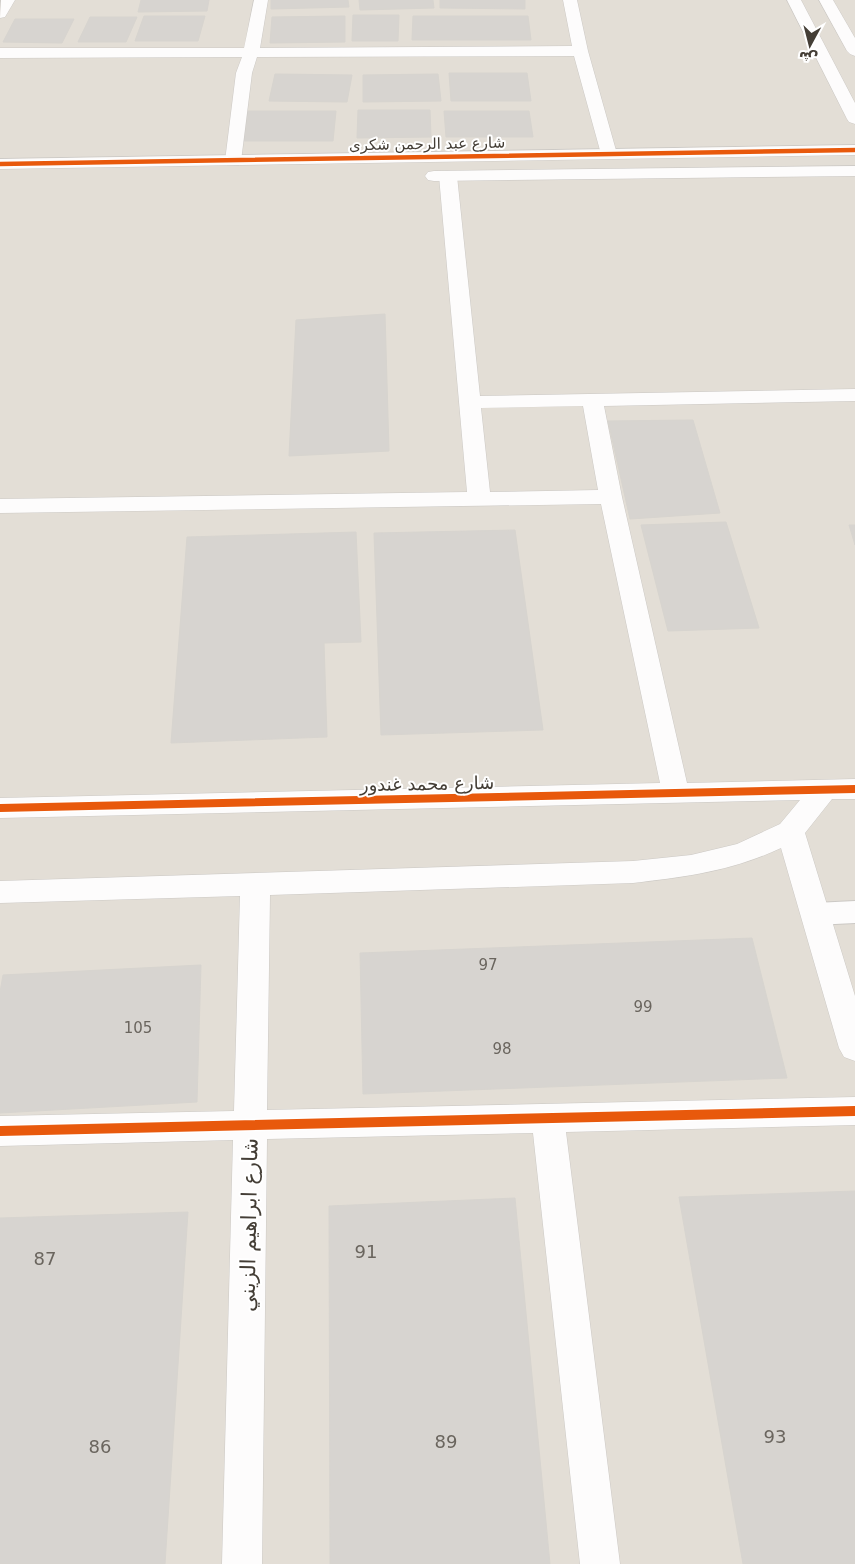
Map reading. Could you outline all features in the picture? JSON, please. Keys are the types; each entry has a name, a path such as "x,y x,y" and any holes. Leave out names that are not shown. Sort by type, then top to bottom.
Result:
{"street":[{"path":"0,14 8,0"},
{"path":"233,161 244,72 251,53 261,0"},
{"path":"570,0 580,51 609,154"},
{"path":"794,0 855,119"},
{"path":"826,0 855,51"},
{"path":"0,53 580,51"},
{"name":"شارع عبد الرحمن شكرى","path":"0,164 855,150"},
{"name":"شارع عبد الرحمن شكرى","path":"418,176 855,171"},
{"path":"448,176 479,499"},
{"path":"470,402 855,396"},
{"path":"592,400 611,497 676,794"},
{"path":"0,506 611,497"},
{"name":"شارع محمد غندور","path":"0,808 855,789"},
{"path":"0,892 633,872 691,866 744,852 790,831 824,790"},
{"path":"790,831 855,1048"},
{"name":"شارع ابراهيم الزيني","path":"242,1564 255,885"},
{"path":"0,1131 855,1110"},
{"path":"548,1118 600,1564"}],"lane":[{"path":"815,914 855,912"}],"shaded area":[{"path":"0,0 855,0 855,1564 0,1564"}],"building":[{"path":"141,0 209,0 207,11 138,12"},
{"path":"271,0 348,0 349,7 271,9"},
{"path":"359,0 433,0 434,8 360,10"},
{"path":"440,0 525,0 525,9 440,8"},
{"path":"353,15 399,15 398,41 352,41"},
{"path":"144,16 205,16 198,41 135,41"},
{"path":"345,16 345,42 270,43 272,17"},
{"path":"413,16 528,16 531,40 412,40"},
{"path":"90,17 137,17 126,42 78,42"},
{"path":"15,19 74,19 62,43 3,42"},
{"path":"449,73 527,73 531,101 451,101"},
{"path":"275,74 352,75 347,102 269,101"},
{"path":"438,74 441,101 363,102 363,75"},
{"path":"358,110 430,110 431,137 357,138"},
{"path":"246,111 336,111 333,141 240,141"},
{"path":"444,111 529,111 533,137 446,137"},
{"path":"385,314 389,451 289,456 296,320"},
{"path":"693,420 720,513 630,519 608,421"},
{"path":"726,522 759,628 668,631 641,525"},
{"path":"849,525 855,525 855,545"},
{"path":"515,530 543,730 381,735 374,533"},
{"path":"356,532 361,642 324,643 327,737 171,743 187,537"},
{"path":"752,938 787,1078 363,1094 360,953"},
{"path":"201,965 197,1102 0,1113 0,992 3,975"},
{"path":"855,1191 855,1564 743,1564 679,1197"},
{"path":"515,1198 550,1564 330,1564 329,1206"},
{"path":"188,1212 165,1564 0,1564 0,1218"}],"cycle path":[{"path":"0,164 855,150"},
{"path":"0,808 855,789"},
{"path":"0,1131 855,1111"}]}
